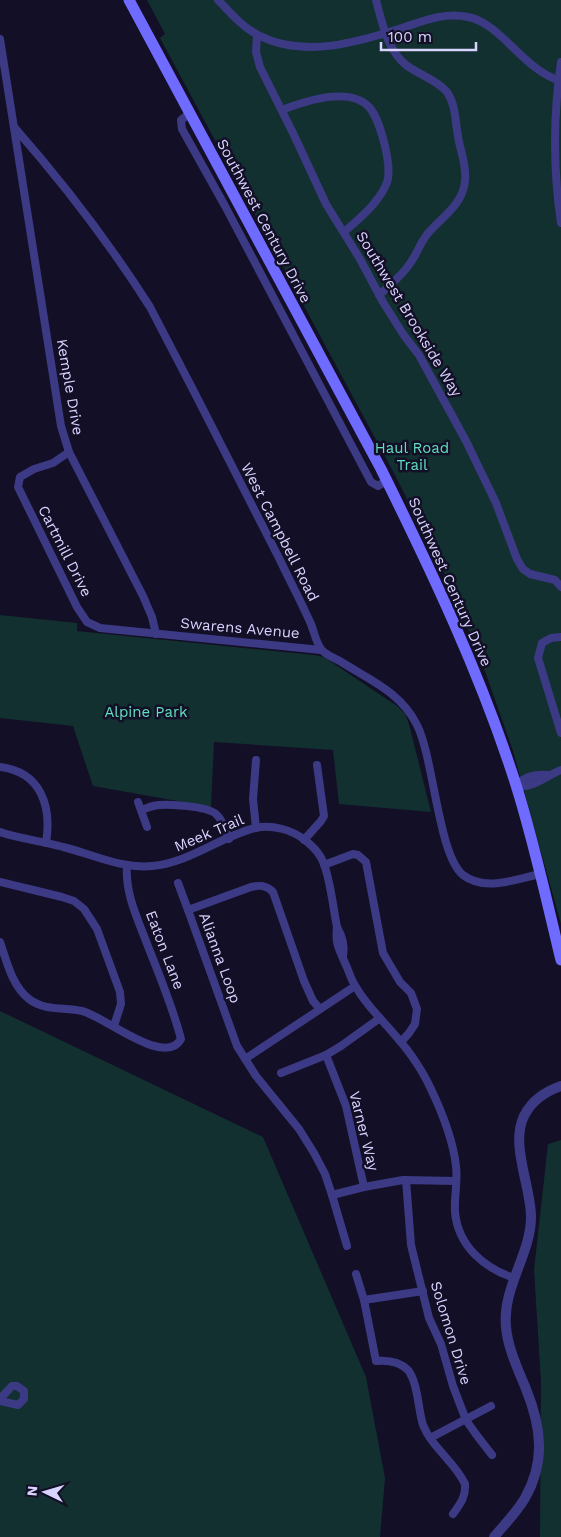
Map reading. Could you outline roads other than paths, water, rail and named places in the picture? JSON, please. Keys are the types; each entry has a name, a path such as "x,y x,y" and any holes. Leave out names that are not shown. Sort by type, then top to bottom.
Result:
{"main road":[{"name":"Southwest Century Drive","path":"129,0 386,481 464,644 516,786 561,960"}],"street":[{"path":"218,0 257,35 295,48 350,42 438,16 469,17 486,25 540,72 560,81"},
{"path":"376,0 385,33 397,55 405,65 435,82 449,95 455,109 458,138 463,151 465,165 465,182 460,197 451,211 430,230 410,263 398,278 379,295"},
{"name":"Southwest Brookside Way","path":"257,35 256,52 260,67 326,204 403,334 419,355 466,441 496,503 517,559 523,569 530,574 555,580 561,587"},
{"name":"Kemple Drive","path":"0,39 61,426 69,452 143,596 152,617 156,634"},
{"path":"561,62 554,125 554,153 561,223"},
{"path":"282,110 301,102 320,98 339,96 355,98 369,107 380,128 389,160 386,186 368,210 344,232"},
{"path":"0,99 9,98"},
{"name":"West Campbell Road","path":"14,127 42,159 125,268 150,307 299,598 321,650"},
{"name":"Cartmill Drive","path":"69,452 53,463 34,469 20,477 18,482 20,492 77,607 87,622 100,628 156,634"},
{"name":"Swarens Avenue","path":"156,634 321,650"},
{"path":"561,637 551,638 542,643 538,658 561,733"},
{"path":"321,650 386,689 401,701 410,712 418,727 425,750 448,848 462,874 470,879 484,883 500,883 540,874"},
{"path":"256,760 253,799 256,828"},
{"path":"304,840 322,821 324,816 317,765"},
{"path":"0,767 12,768 33,782 46,801 48,820 46,843"},
{"path":"516,786 522,779 538,774 548,775 561,770"},
{"path":"147,826 140,806 165,805 207,810 216,813 229,838"},
{"name":"Meek Trail","path":"0,832 136,867 176,862 256,828 273,828 298,835 319,853 324,865 337,927 342,936 343,957 355,986 367,1004 400,1042 430,1086 444,1120 454,1151 456,1181 455,1212 459,1230 468,1247 479,1260 495,1271 514,1278"},
{"path":"324,865 353,854 358,854 366,862 383,953 400,982 411,993 417,1009 415,1024 410,1033 400,1042"},
{"name":"Eaton Lane","path":"114,1026 156,1048 174,1047 181,1039 175,1015 126,884 127,865"},
{"path":"0,882 62,897 84,909 97,929 120,992 121,1004 114,1026 82,1011 52,1008 31,1001 18,987 0,942"},
{"path":"178,883 188,910"},
{"name":"Alianna Loop","path":"320,1009 313,1000 304,981 273,892 268,887 258,885 251,887 188,910 237,1046 256,1076 299,1129 314,1153 325,1174 347,1246"},
{"path":"245,1059 355,986"},
{"path":"281,1073 326,1055 342,1046 380,1018"},
{"name":"Varner Way","path":"326,1055 346,1106 364,1187"},
{"path":"494,1537 524,1498 534,1477 539,1454 539,1429 535,1413 513,1357 506,1326 507,1308 514,1278 528,1239 531,1218 519,1148 520,1130 524,1117 534,1102 544,1092 561,1086"},
{"path":"332,1195 406,1180 456,1181"},
{"name":"Solomon Drive","path":"406,1180 411,1245 429,1318 441,1344 453,1386 466,1420 492,1455"},
{"path":"356,1274 364,1300 376,1361 384,1360 399,1364 412,1376 424,1426 430,1438 465,1484 466,1493 462,1502 452,1514"},
{"path":"364,1300 423,1291"},
{"path":"430,1438 491,1406"}],"park label":[{"name":"Haul Road Trail","path":"412,456"},
{"name":"Alpine Park","path":"146,712"}]}
